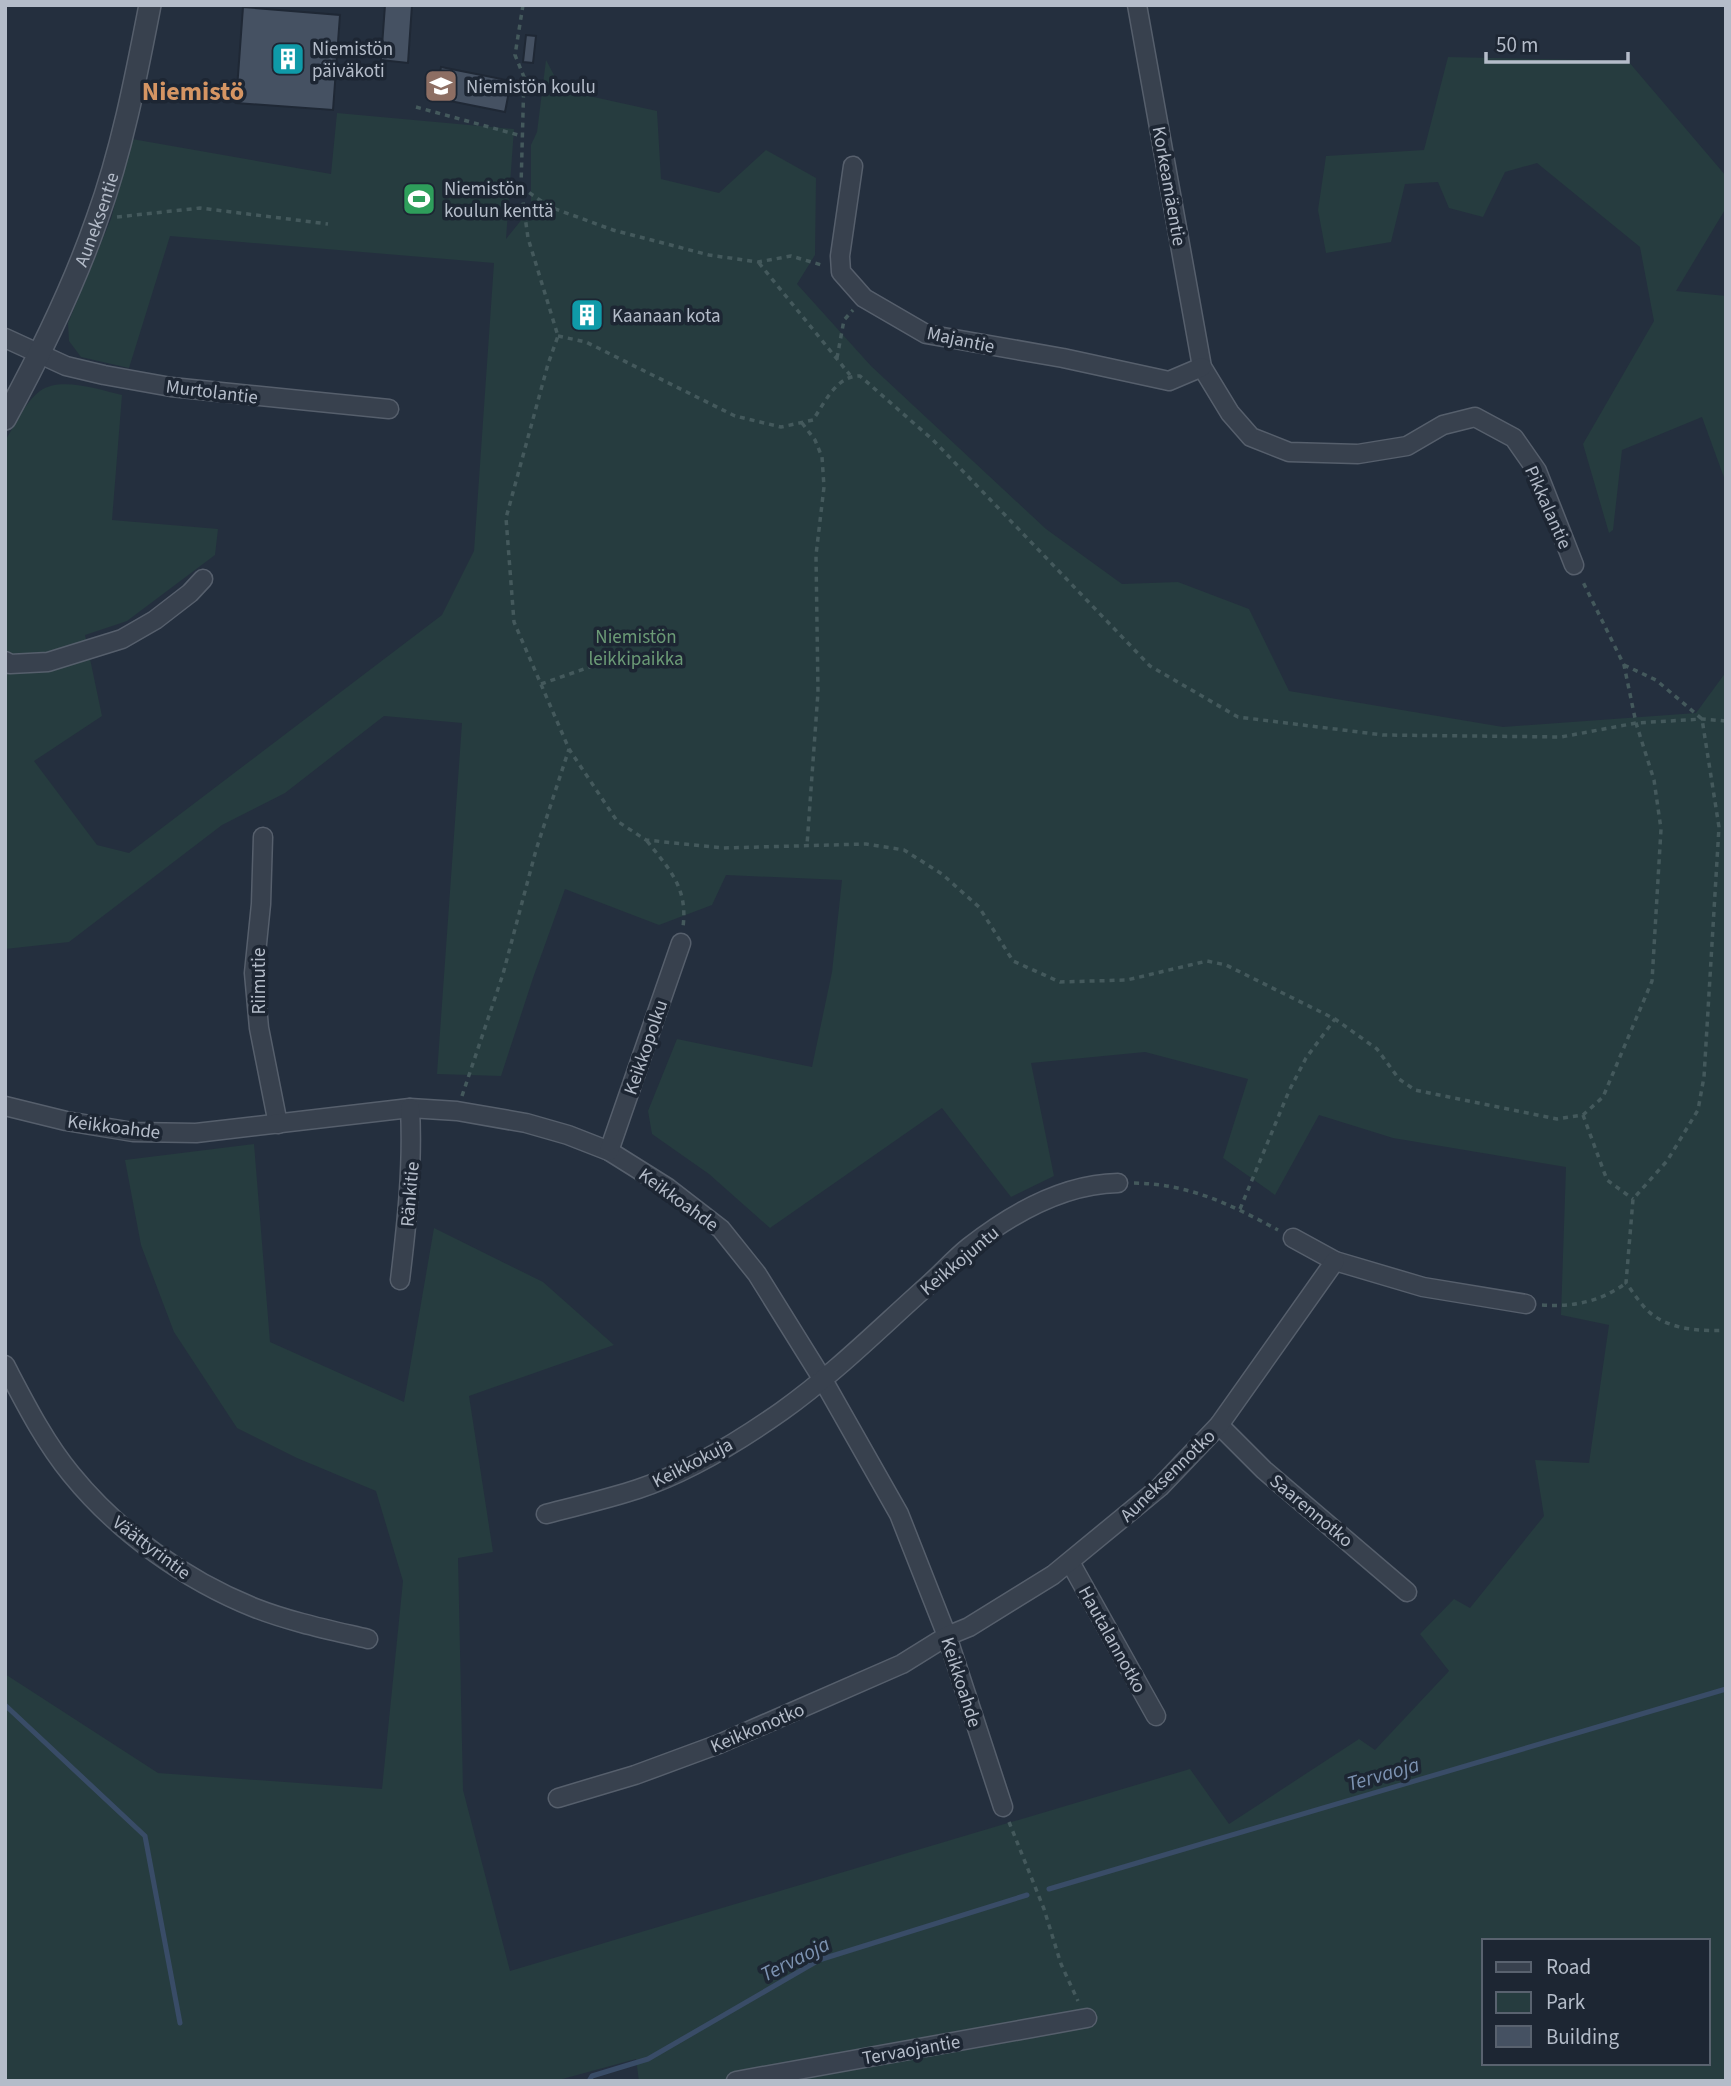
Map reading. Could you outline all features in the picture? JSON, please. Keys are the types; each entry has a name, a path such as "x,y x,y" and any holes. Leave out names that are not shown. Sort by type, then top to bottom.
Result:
{"street":[{"name":"Auneksentie","path":"5,419 40,353 97,219 121,137 150,5"},
{"name":"Korkeamäentie","path":"1137,5 1202,367"},
{"path":"841,272 840,256 853,166"},
{"name":"Majantie","path":"841,272 864,298 926,334 1063,358 1169,381 1202,367"},
{"name":"Murtolantie","path":"5,338 66,366 171,387 389,409"},
{"name":"Pikkalantie","path":"1202,367 1230,414 1251,437 1289,452 1358,454 1407,446 1443,425 1475,416 1514,438 1537,471 1574,565"},
{"path":"5,662 48,662 122,639 155,620 190,593 203,579"},
{"name":"Riimutie","path":"263,837 261,904 254,973 259,1028 278,1124"},
{"name":"Keikkopolku","path":"609,1151 681,943"},
{"name":"Keikkoahde","path":"5,1106 66,1121 134,1132 196,1133 410,1108 457,1111 526,1123 609,1151 668,1188 721,1229 757,1274 823,1380 899,1514 947,1636 1003,1807"},
{"name":"Ränkitie","path":"400,1280 410,1200 410,1108"},
{"name":"Keikkojuntu","path":"823,1380 969,1247 1004,1223 1032,1207 1070,1191 1098,1184 1118,1183"},
{"path":"1293,1238 1335,1261 1423,1287 1526,1304"},
{"name":"Auneksennotko","path":"947,1636 969,1627 1070,1562 1160,1487 1219,1425 1335,1261"},
{"name":"Väättyrintie","path":"5,1365 36,1424 71,1475 122,1527 197,1581 255,1608 316,1628 368,1639"},
{"name":"Keikkokuja","path":"546,1514 639,1489 712,1456 781,1412 823,1380"},
{"name":"Saarennotko","path":"1219,1425 1264,1470 1407,1592"},
{"name":"Hautalannotko","path":"1070,1562 1156,1716"},
{"name":"Keikkonotko","path":"558,1798 635,1775 719,1744 902,1664 947,1636"},
{"name":"Tervaojantie","path":"736,2081 1087,2018"}],"path":[{"path":"523,5 515,55 524,77 521,187 528,238 558,336 506,518 514,622 569,749 617,821 646,839 675,875 685,906 681,943"},
{"path":"416,107 522,136"},
{"path":"521,187 550,207 613,230 709,255 758,262 791,256 841,272"},
{"path":"97,219 200,208 328,224"},
{"path":"758,262 850,375"},
{"path":"837,359 844,320 864,298"},
{"path":"558,336 586,342 735,416 781,426 813,419 842,380 850,375 860,376 933,440 1150,666 1238,717 1383,735 1561,737 1636,723 1702,719 1726,721"},
{"path":"802,423 815,440 822,457 824,487 816,555 818,692 807,845"},
{"path":"646,839 723,848 866,844 904,850 942,874 979,907 1013,961 1060,982 1127,980 1207,961 1226,965 1335,1019 1377,1049 1399,1079 1415,1090 1557,1119 1583,1115 1603,1097 1652,981 1661,829 1654,780 1636,723 1625,665 1574,565"},
{"path":"541,684 630,653"},
{"path":"1625,665 1656,680 1702,719 1718,827 1704,1077 1699,1110 1667,1161 1633,1199 1626,1283 1647,1310 1667,1323 1707,1331 1726,1330"},
{"path":"457,1111 503,974 536,850 569,749"},
{"path":"1240,1209 1289,1091 1306,1058 1335,1019"},
{"path":"1583,1115 1607,1180 1633,1199"},
{"path":"1118,1183 1161,1184 1202,1194 1240,1209 1293,1238"},
{"path":"1526,1304 1569,1307 1613,1293 1626,1283"},
{"path":"1003,1807 1044,1909 1061,1964 1087,2018"}],"green space":[{"path":"1448,57 1628,61 1726,176 1726,208 1676,291 1726,296 1726,483 1702,417 1622,450 1613,530 1609,533 1583,444 1654,321 1640,247 1537,163 1505,172 1483,217 1449,208 1438,182 1405,184 1391,242 1326,253 1318,210 1326,156 1424,150"},
{"name":"Niemistön leikkipaikka","path":"546,60 562,90 657,111 661,179 719,193 766,150 816,178 815,255 797,284 871,366 1046,529 1122,584 1178,582 1249,609 1289,691 1503,727 1696,713 1726,672 1726,2081 639,2081 636,2059 555,2081 5,2081 5,1674 158,1773 382,1789 403,1581 376,1491 297,1458 237,1428 174,1332 141,1245 125,1160 254,1144 270,1342 404,1402 434,1228 543,1282 614,1345 469,1396 493,1552 458,1558 463,1790 510,1971 1190,1769 1229,1824 1359,1739 1375,1750 1449,1671 1420,1634 1454,1599 1470,1608 1544,1516 1535,1460 1589,1463 1609,1325 1561,1315 1566,1167 1393,1138 1319,1115 1275,1195 1223,1158 1248,1079 1145,1052 1031,1063 1054,1176 1011,1197 942,1108 770,1228 709,1174 652,1134 648,1111 677,1039 812,1067 832,972 842,880 726,875 712,905 659,925 565,889 501,1076 437,1074 462,723 384,716 285,793 222,825 69,942 5,949 5,441 25,407 40,391 69,384 122,395 112,520 218,529 215,555 127,621 85,635 102,716 34,761 97,845 129,853 442,615 474,551 494,263 170,236 129,368 81,357 69,341 68,323 111,219 132,139 331,174 337,113 514,129 506,239 531,208 531,145 537,132"}],"building":[{"path":"385,5 412,5 408,63 381,60"},
{"name":"Niemistön päiväkoti","path":"243,7 340,15 333,110 236,103"},
{"path":"526,35 536,36 533,63 523,62"},
{"path":"441,67 511,81 505,112 435,98"},
{"name":"Kaanaan kota","path":"583,312 590,312 594,319 591,325 584,324 580,319"}],"waterway":[{"name":"Tervaoja","path":"1049,1889 1726,1689"},
{"path":"5,1705 145,1836 180,2023"},
{"name":"Tervaoja","path":"589,2081 592,2076 648,2059 819,1960 1027,1895"}],"place":[{"name":"Niemistön päiväkoti","path":"288,59"},
{"name":"Niemistön koulu","path":"441,86"},
{"name":"Niemistön koulun kenttä","path":"419,199"},
{"name":"Kaanaan kota","path":"587,315"}],"district":[{"name":"Niemistö","path":"193,91"}]}
